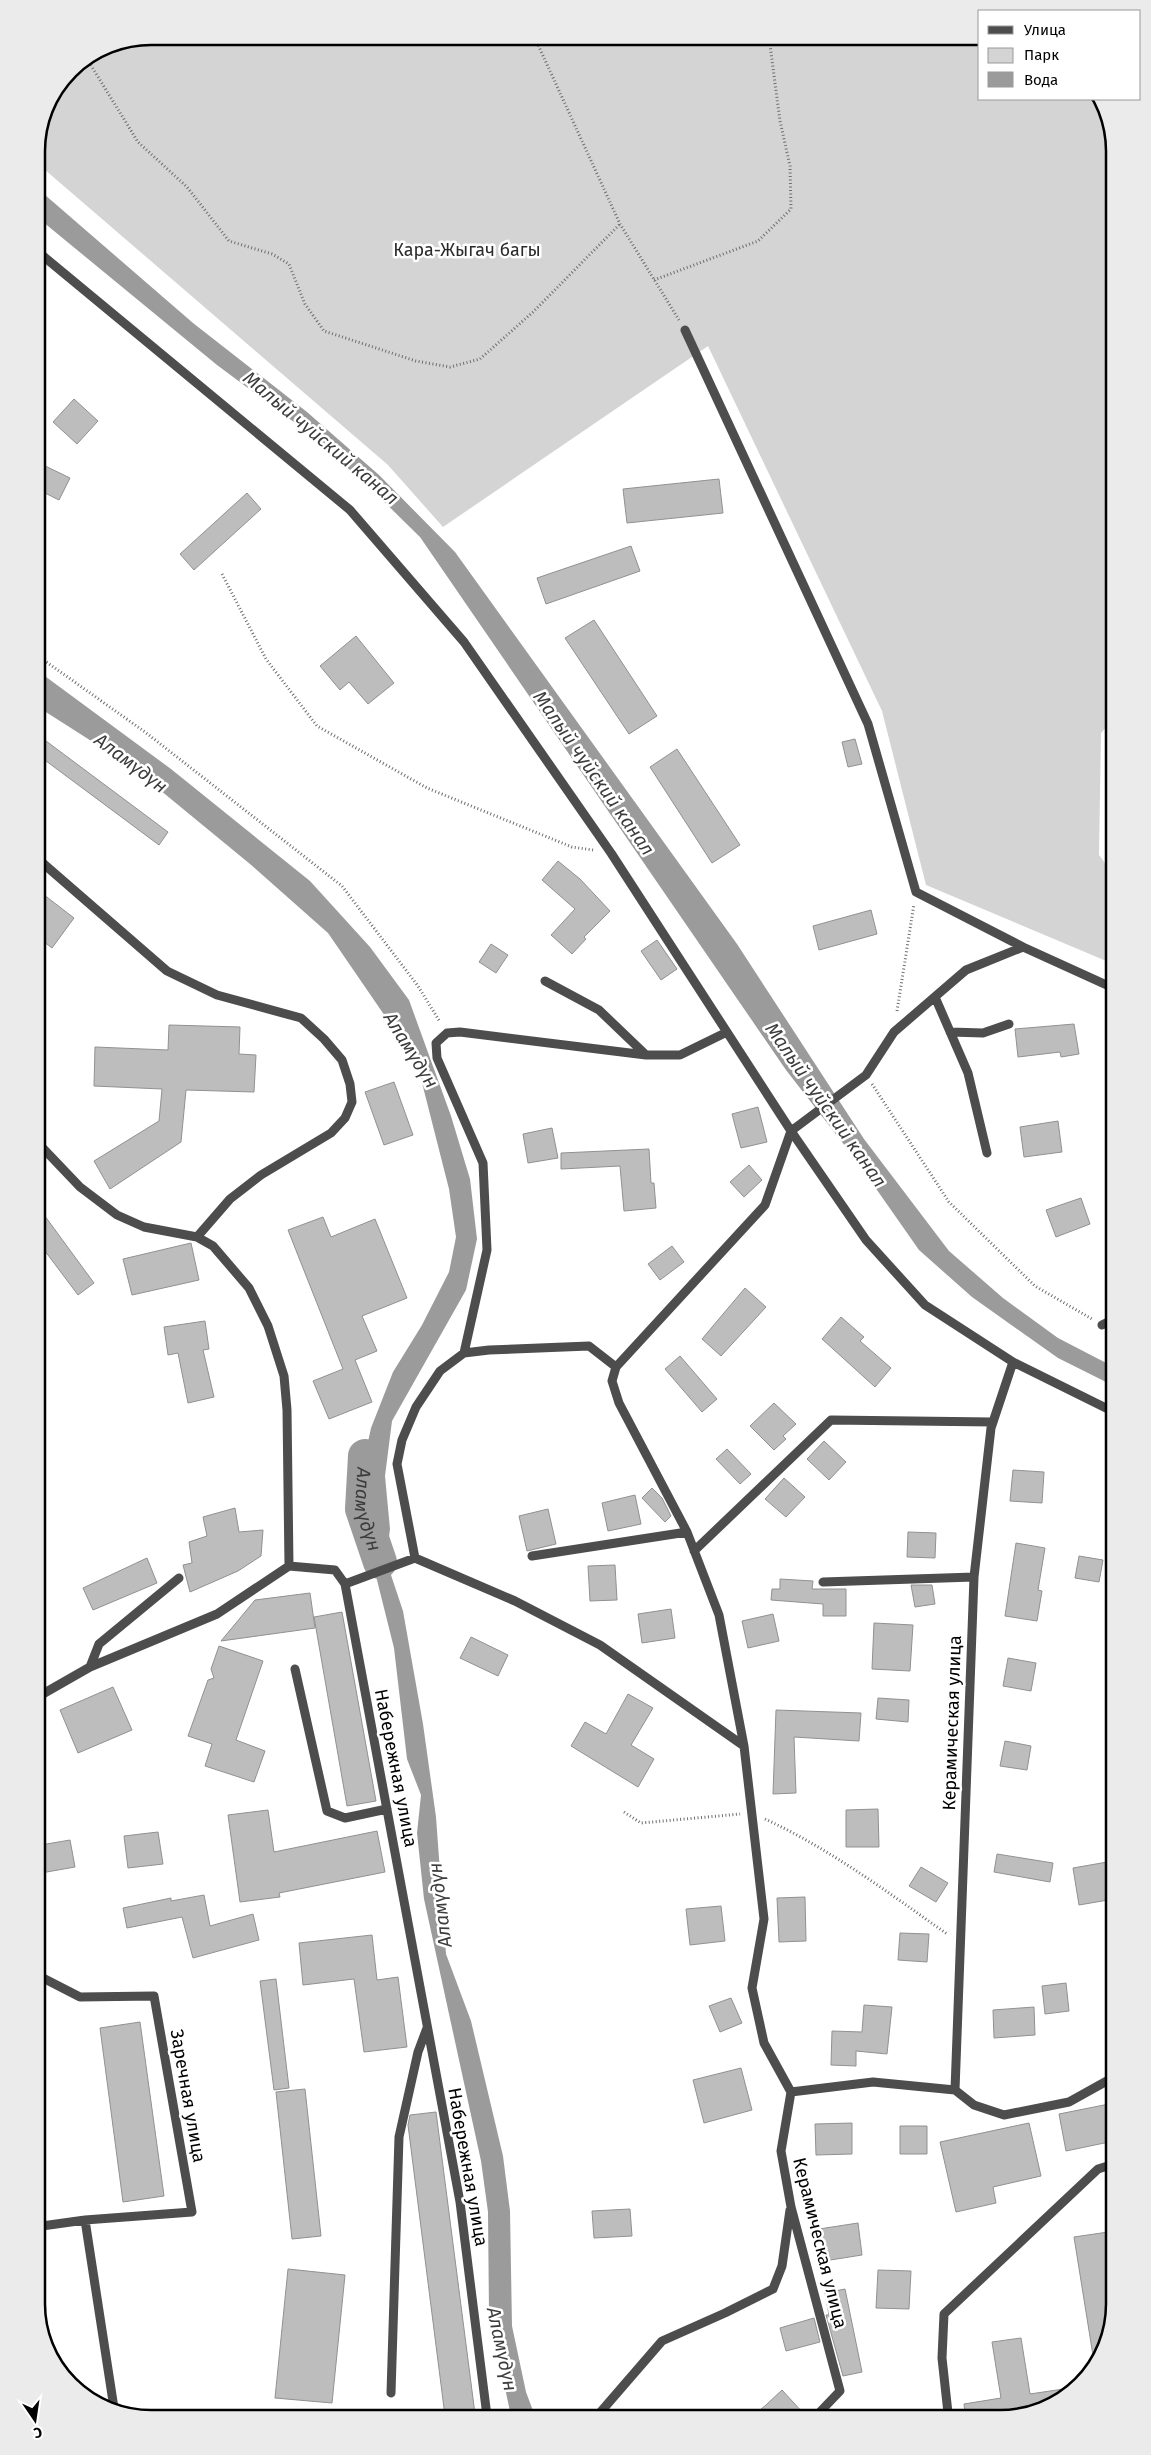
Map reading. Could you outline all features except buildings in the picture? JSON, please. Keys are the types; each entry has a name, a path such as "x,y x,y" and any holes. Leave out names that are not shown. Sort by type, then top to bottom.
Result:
{"street":[{"path":"45,258 350,510 464,642 611,853 791,1131 866,1240 926,1305 1013,1362 1106,1408"},
{"path":"685,330 868,724 916,892 1023,947 1106,985"},
{"path":"45,865 167,972 218,994 300,1018 324,1039 342,1060 350,1084 352,1102 345,1118 331,1133 261,1175 230,1199 197,1237"},
{"path":"1023,947 966,970 894,1032 866,1075 791,1131 765,1205 616,1367 612,1381 618,1403 687,1532 719,1615 744,1746 764,1919 752,1988 764,2043 791,2092 873,2082 955,2090 974,2105 1004,2115 1069,2102 1106,2082"},
{"path":"545,981 599,1010 646,1055"},
{"path":"934,997 968,1073 987,1153"},
{"path":"950,1032 983,1033 1008,1024"},
{"path":"464,1353 487,1250 483,1163 437,1058 436,1043 447,1033 460,1032 646,1055 680,1055 727,1032"},
{"path":"45,1150 80,1186 117,1215 144,1227 197,1237 213,1246 249,1288 268,1326 284,1376 287,1410 289,1566"},
{"path":"1102,1325 1106,1323"},
{"path":"411,1559 397,1464 402,1440 416,1407 440,1371 464,1353 489,1350 589,1346 616,1367"},
{"name":"Керамическая улица","path":"955,2090 974,1577 993,1422 1013,1362"},
{"path":"694,1551 831,1420 993,1422"},
{"path":"532,1556 687,1532"},
{"path":"45,1693 90,1667 217,1614 289,1566 335,1570 345,1584 411,1559 515,1601 600,1645 744,1746"},
{"path":"823,1582 974,1577"},
{"path":"90,1667 99,1644 179,1578"},
{"name":"Набережная улица","path":"345,1584 460,2202 486,2410"},
{"path":"295,1669 327,1811 345,1818 387,1809"},
{"name":"Заречная улица","path":"45,1979 80,1997 154,1996 192,2212 85,2220 45,2226"},
{"path":"391,2393 399,2137 418,2052 427,2028"},
{"name":"Керамическая улица","path":"791,2092 780,2150 790,2207 840,2391 822,2410"},
{"path":"948,2410 942,2358 944,2314 1098,2169 1106,2166"},
{"path":"603,2410 662,2341 725,2313 773,2288 782,2266 790,2207"},
{"path":"85,2220 113,2403"}],"path":[{"path":"538,45 620,224 685,330"},
{"path":"654,280 758,241 791,209 790,166 780,121 770,45"},
{"path":"90,64 138,142 187,187 228,241 272,254 289,264 305,304 324,330 416,362 450,368 480,359 533,312 620,224"},
{"path":"222,574 266,659 317,726 427,788 572,847 611,853"},
{"path":"45,661 145,732 342,886 418,986 447,1033"},
{"path":"894,1032 916,892"},
{"path":"866,1075 949,1202 1035,1286 1102,1325"},
{"path":"624,1812 641,1823 752,1813 798,1834 883,1889 960,1944"}],"green space":[{"name":"Кара-Жыгач багы","path":"151,45 978,45 978,100 1093,100 1104,130 1106,151 1106,727 1101,733 1099,855 1106,864 1106,961 926,885 882,711 708,346 443,527 388,465 45,170 45,144 53,110 63,92 81,71 110,53 130,47"}],"water":[{"name":"Малый чуйский канал","path":"45,195 193,323 307,412 379,475 455,552 737,944 864,1139 949,1251 1003,1298 1058,1338 1106,1363 1106,1382 1058,1358 972,1297 919,1250 856,1160 786,1070 420,537 367,485 302,428 217,365 45,224"},
{"path":"45,676 171,769 310,881 370,947 409,1000 451,1116 470,1179 477,1239 466,1290 392,1421 385,1476 390,1529 386,1560 403,1611 423,1724 436,1817 446,1954 471,2021 503,2156 510,2211 512,2326 526,2392 533,2410 510,2410 489,2314 488,2212 481,2161 424,1899 417,1833 421,1795 407,1759 394,1648 370,1552 359,1483 371,1428 393,1372 422,1325 449,1272 456,1237 449,1189 419,1071 387,1019 328,933 250,864 132,767 45,711"}],"waterway":[{"name":"Аламүдүн","path":"365,1456 362,1509 380,1562"}]}
